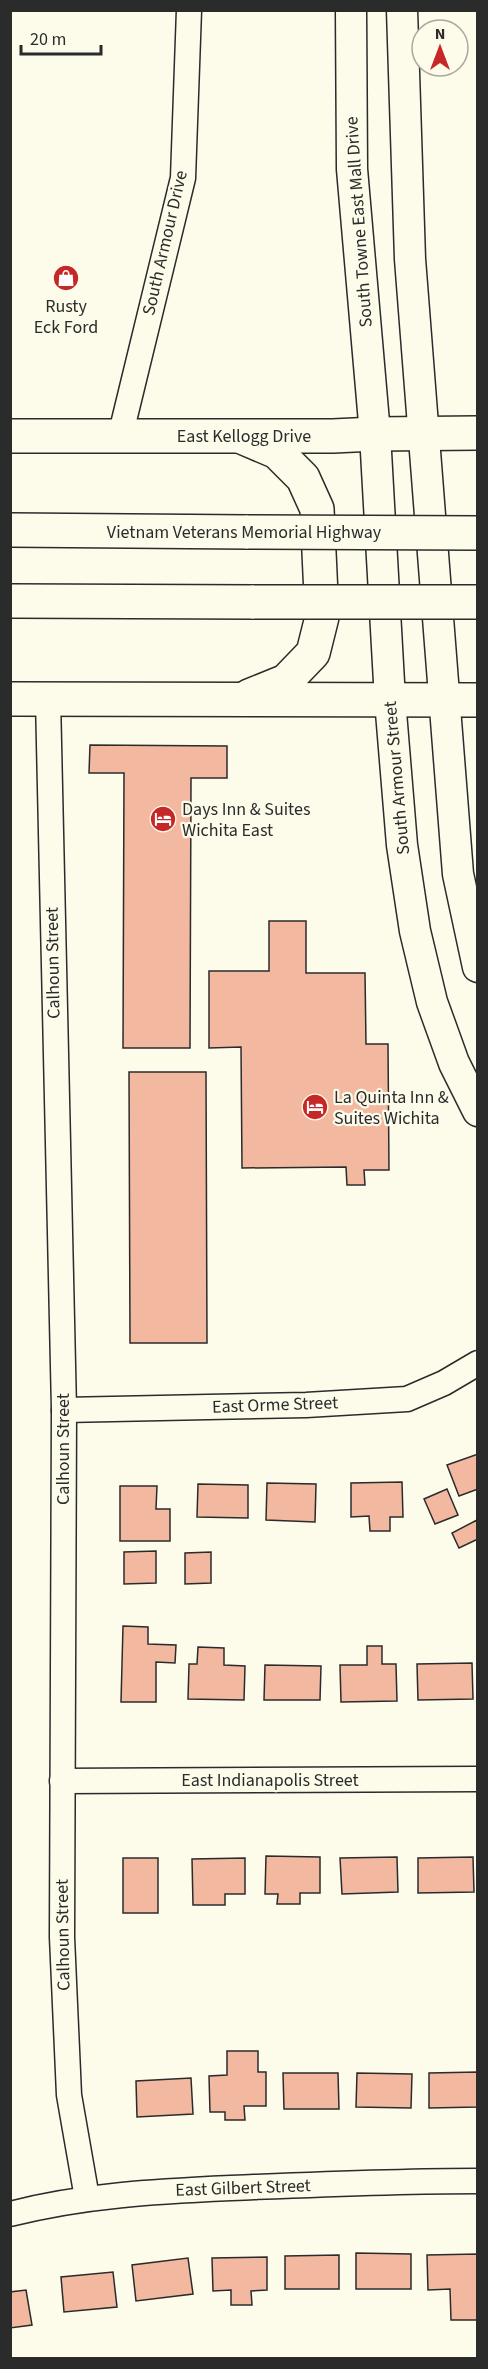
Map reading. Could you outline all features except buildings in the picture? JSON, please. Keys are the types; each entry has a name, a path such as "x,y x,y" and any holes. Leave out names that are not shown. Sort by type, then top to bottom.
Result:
{"main road":[{"name":"East Kellogg Drive","path":"10,436 333,436 477,433"},
{"path":"238,435 276,452 303,478 317,509 322,617 313,652 286,681 240,700"},
{"name":"Vietnam Veterans Memorial Highway","path":"10,530 477,533"},
{"path":"10,601 477,602"},
{"path":"10,699 462,700"}],"street":[{"name":"South Armour Drive","path":"120,437 183,178 189,10"},
{"name":"South Towne East Mall Drive","path":"351,10 352,169 375,434"},
{"path":"402,10 410,260 425,433 462,700 458,874 477,967"},
{"name":"South Armour Street","path":"375,434 390,700 402,845 415,931 432,1002 454,1063 477,1111"},
{"name":"Calhoun Street","path":"48,699 64,1410 62,1937 69,2094 87,2198"},
{"name":"East Orme Street","path":"64,1410 306,1405 406,1399 444,1383 477,1363"},
{"name":"East Indianapolis Street","path":"62,1781 477,1779"},
{"name":"East Gilbert Street","path":"10,2214 48,2204 87,2198 153,2192 416,2181 477,2181"}],"place":[{"name":"Rusty Eck Ford","path":"66,278"},
{"name":"Days Inn & Suites Wichita East","path":"163,819"},
{"name":"La Quinta Inn & Suites Wichita","path":"315,1107"}]}
